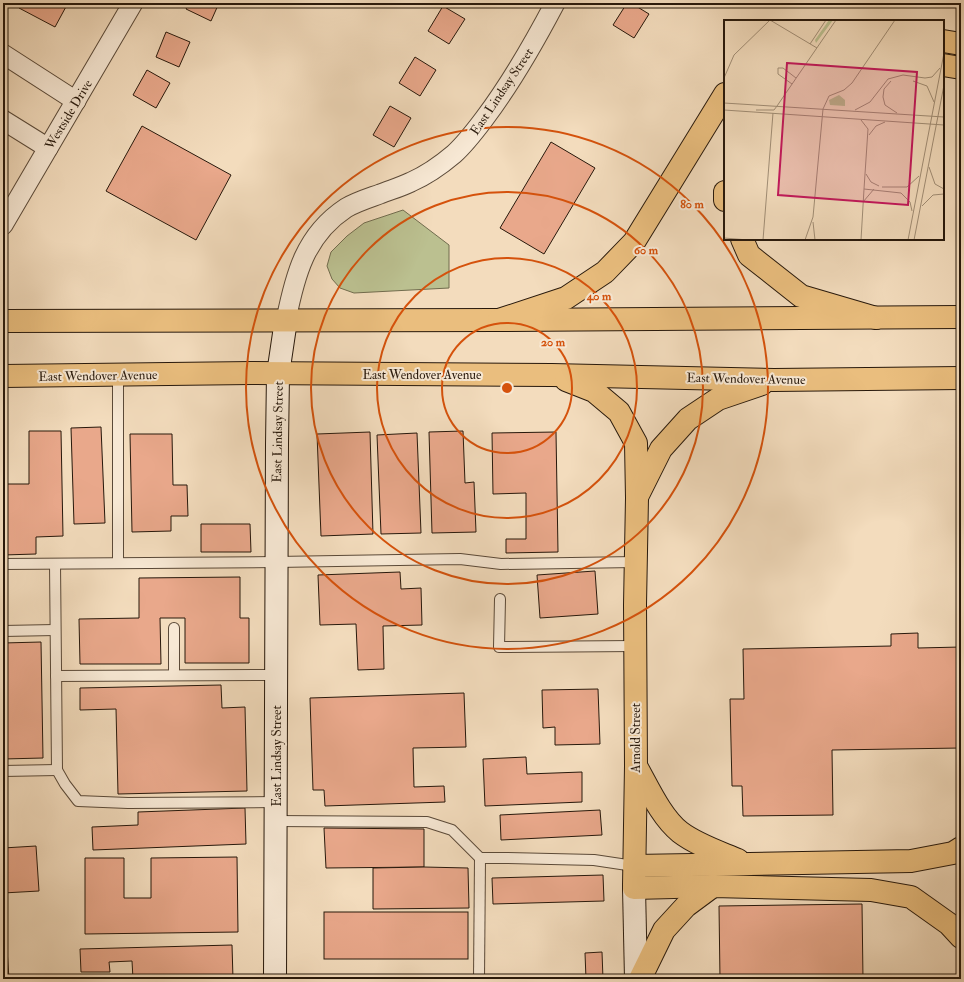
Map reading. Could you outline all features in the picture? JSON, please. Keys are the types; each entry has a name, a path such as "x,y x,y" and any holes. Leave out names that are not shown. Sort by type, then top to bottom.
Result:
{"highway":[{"path":"944,41 961,44"},
{"path":"944,64 961,68"},
{"path":"499,320 566,298 605,272 634,242 724,96"},
{"path":"742,240 749,256 801,296 876,318"},
{"path":"3,321 961,317"},
{"name":"East Wendover Avenue","path":"3,376 278,374 552,375 774,380 961,378"},
{"name":"Arnold Street","path":"552,375 594,391 619,412 636,443 636,766 634,888"},
{"path":"637,498 661,449 688,419 718,399 774,380"},
{"path":"636,766 664,815 680,832 702,845 747,863"},
{"path":"634,866 911,861 953,853 961,848"},
{"path":"634,888 713,886 871,890 911,897 949,924 961,937"},
{"path":"640,979 664,930 686,906 713,886"}],"main road":[{"name":"East Lindsay Street","path":"275,979 278,374 286,320"},
{"name":"Arnold Street","path":"634,888 636,979"}],"street":[{"name":"Westside Drive","path":"3,226 133,3"},
{"name":"East Lindsay Street","path":"286,320 294,284 303,258 315,237 330,221 347,208 366,199 410,183 435,169 455,153 479,126 510,82 555,3"},
{"path":"3,54 76,101"},
{"path":"3,120 48,148"}],"lane":[{"path":"118,374 118,563"},
{"path":"3,564 460,559 501,564 635,562"},
{"path":"55,564 56,770 78,801 427,822 452,830 480,858 594,860 634,866"},
{"path":"500,599 500,647 635,646"},
{"path":"174,628 174,675"},
{"path":"3,631 55,630"},
{"path":"56,676 276,675"},
{"path":"3,771 56,770"},
{"path":"479,979 480,858"}],"green space":[{"path":"403,210 449,245 449,288 354,293 340,288 332,279 327,266 331,252 347,236 364,223"}],"building":[{"path":"21,3 68,3 55,27 19,8"},
{"path":"189,3 219,3 211,21 186,9"},
{"path":"627,3 631,3 649,14 634,38 613,25"},
{"path":"443,6 465,19 449,44 428,31"},
{"path":"166,32 190,42 179,67 156,57"},
{"path":"415,57 436,70 420,96 399,83"},
{"path":"147,70 170,83 156,108 133,95"},
{"path":"390,106 411,118 394,147 373,135"},
{"path":"142,126 231,175 196,240 106,191"},
{"path":"551,142 595,168 544,254 500,228"},
{"path":"101,427 105,523 74,524 71,428"},
{"path":"29,431 61,431 63,536 36,537 36,554 3,555 3,484 29,484"},
{"path":"463,431 465,483 474,482 476,532 432,533 429,432"},
{"path":"370,432 373,534 321,536 317,434"},
{"path":"556,432 558,552 506,553 506,539 526,539 526,493 493,494 492,433"},
{"path":"417,433 421,533 381,534 377,435"},
{"path":"130,434 172,434 173,485 187,485 188,516 171,516 171,531 132,532"},
{"path":"201,524 250,524 251,552 201,552"},
{"path":"595,571 598,614 540,618 537,575"},
{"path":"400,572 401,589 421,588 422,625 383,626 384,669 358,670 356,624 320,625 318,575"},
{"path":"240,577 240,618 249,618 249,663 185,663 185,618 160,618 161,664 80,664 79,619 139,618 139,578"},
{"path":"918,633 918,648 961,647 961,748 832,750 833,815 743,816 742,786 732,786 730,699 744,699 743,649 891,646 891,634"},
{"path":"41,642 43,758 3,759 3,643"},
{"path":"221,685 222,708 245,707 247,791 118,794 116,709 80,710 80,688"},
{"path":"598,689 600,744 555,745 555,727 543,728 542,690"},
{"path":"464,693 466,747 413,748 414,787 444,786 445,802 325,806 324,790 313,790 310,698"},
{"path":"526,757 527,774 582,772 582,802 485,806 483,759"},
{"path":"245,808 246,844 93,850 92,827 138,825 138,812"},
{"path":"600,810 602,835 501,840 500,815"},
{"path":"324,828 424,829 424,867 326,868"},
{"path":"36,846 39,891 3,893 3,848"},
{"path":"237,857 238,932 85,934 85,858 124,858 124,898 151,898 151,858"},
{"path":"373,868 468,868 469,908 373,909"},
{"path":"603,875 604,901 493,904 492,878"},
{"path":"862,904 863,979 720,979 719,906"},
{"path":"324,912 468,912 468,959 324,959"},
{"path":"232,945 233,979 133,979 132,961 109,962 110,972 81,972 80,949"},
{"path":"3,949 7,949 9,979 3,979"},
{"path":"602,952 603,979 586,979 585,953"}]}
